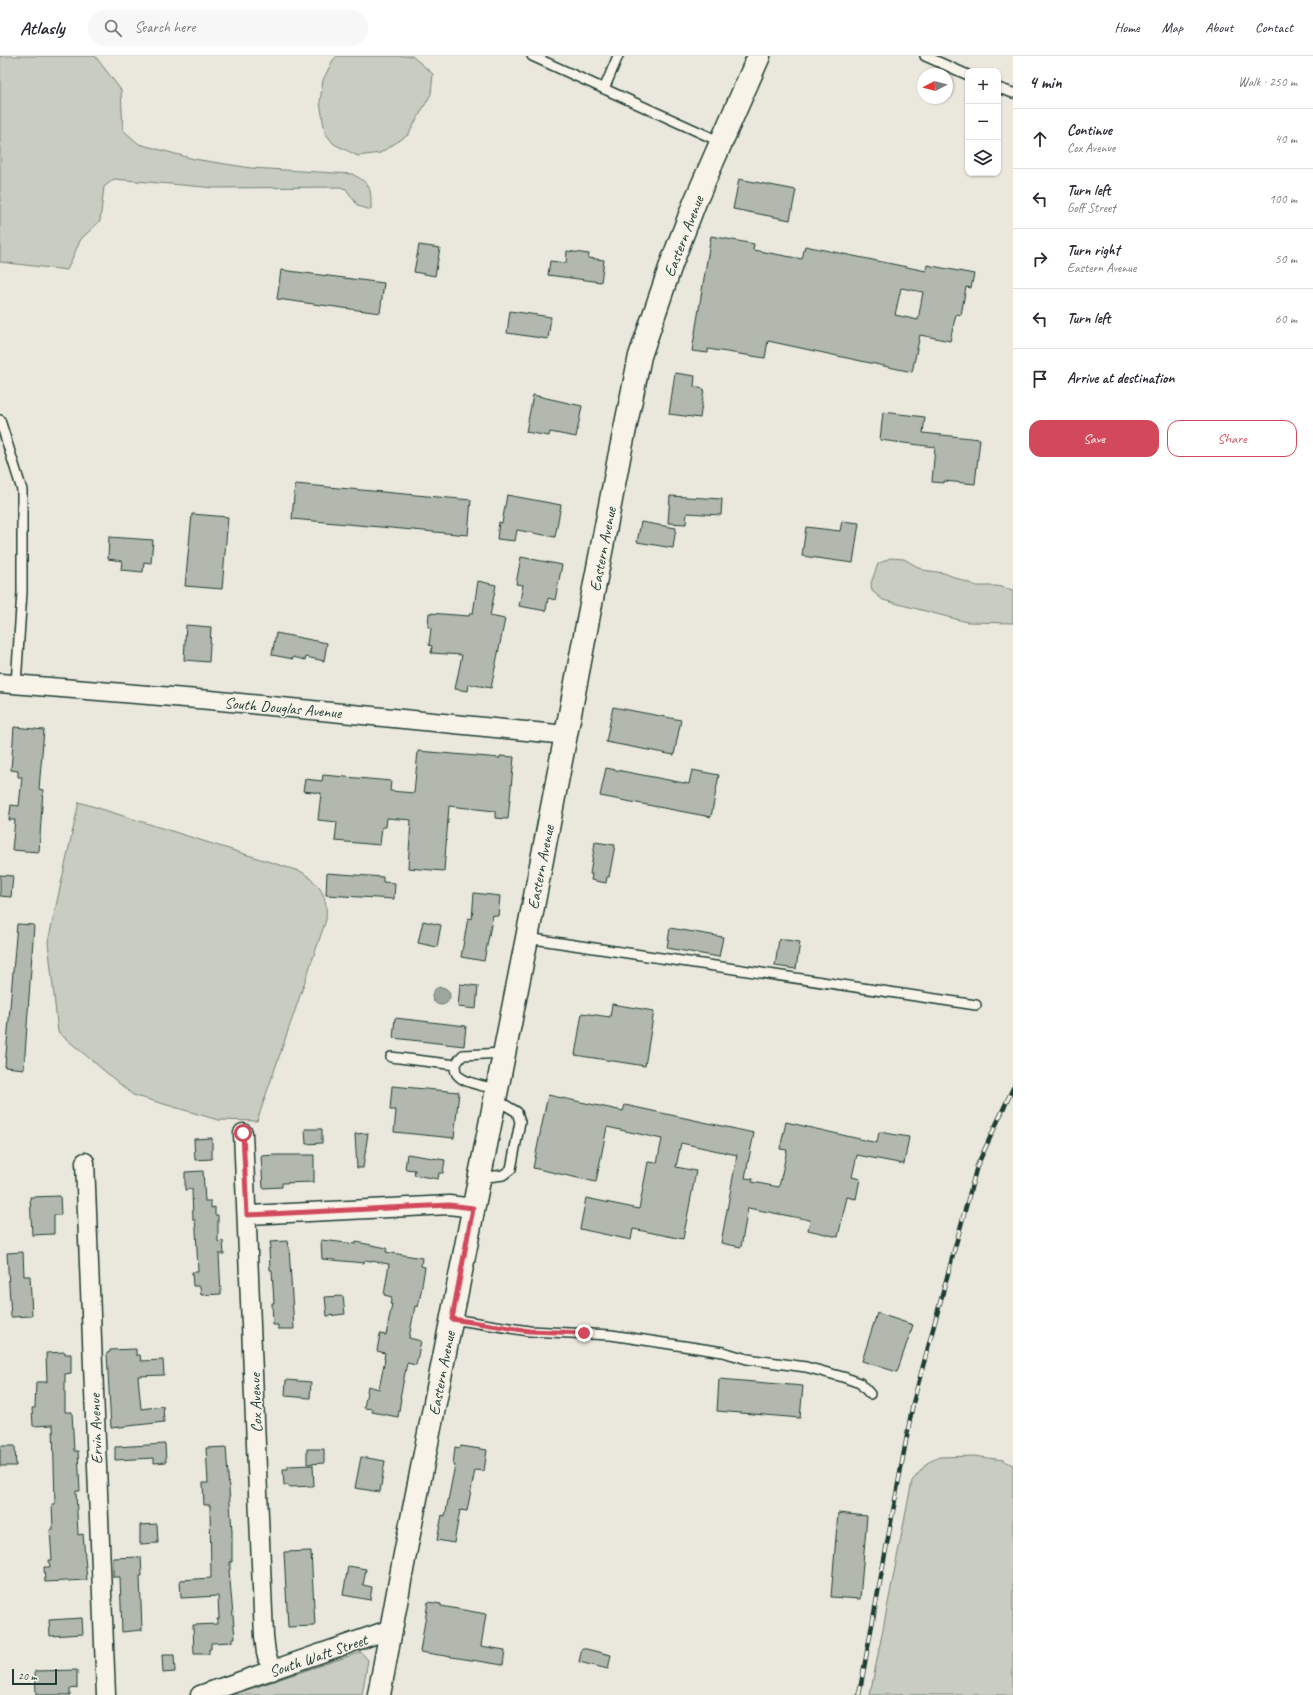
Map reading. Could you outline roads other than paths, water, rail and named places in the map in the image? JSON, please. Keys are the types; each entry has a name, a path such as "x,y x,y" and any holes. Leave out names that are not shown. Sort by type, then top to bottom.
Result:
{"main road":[{"name":"Eastern Avenue","path":"379,1695 640,356 672,262 721,142 759,56"}],"street":[{"name":"South Douglas Avenue","path":"8,684 217,700 566,735"},
{"name":"Cox Avenue","path":"243,1133 264,1636 266,1653 272,1671"},
{"name":"Ervin Avenue","path":"85,1162 106,1695"},
{"path":"247,1215 449,1205 473,1208"},
{"name":"South Watt Street","path":"200,1695 391,1629"}],"lane":[{"path":"532,56 721,142"},
{"path":"604,88 618,56"},
{"path":"925,56 965,74"},
{"path":"1001,89 1013,93"},
{"path":"0,420 22,490 22,592 8,684"},
{"path":"527,938 976,1005"},
{"path":"479,1178 503,1175 511,1169 520,1122 517,1112 496,1094 464,1080 458,1075 456,1061 462,1054 504,1053"},
{"path":"391,1057 456,1065"},
{"path":"452,1319 529,1331 611,1335 723,1352 747,1359 806,1367 843,1377 860,1383 870,1394"}],"railway":[{"path":"859,1695 913,1403 977,1166 1013,1088"}]}
